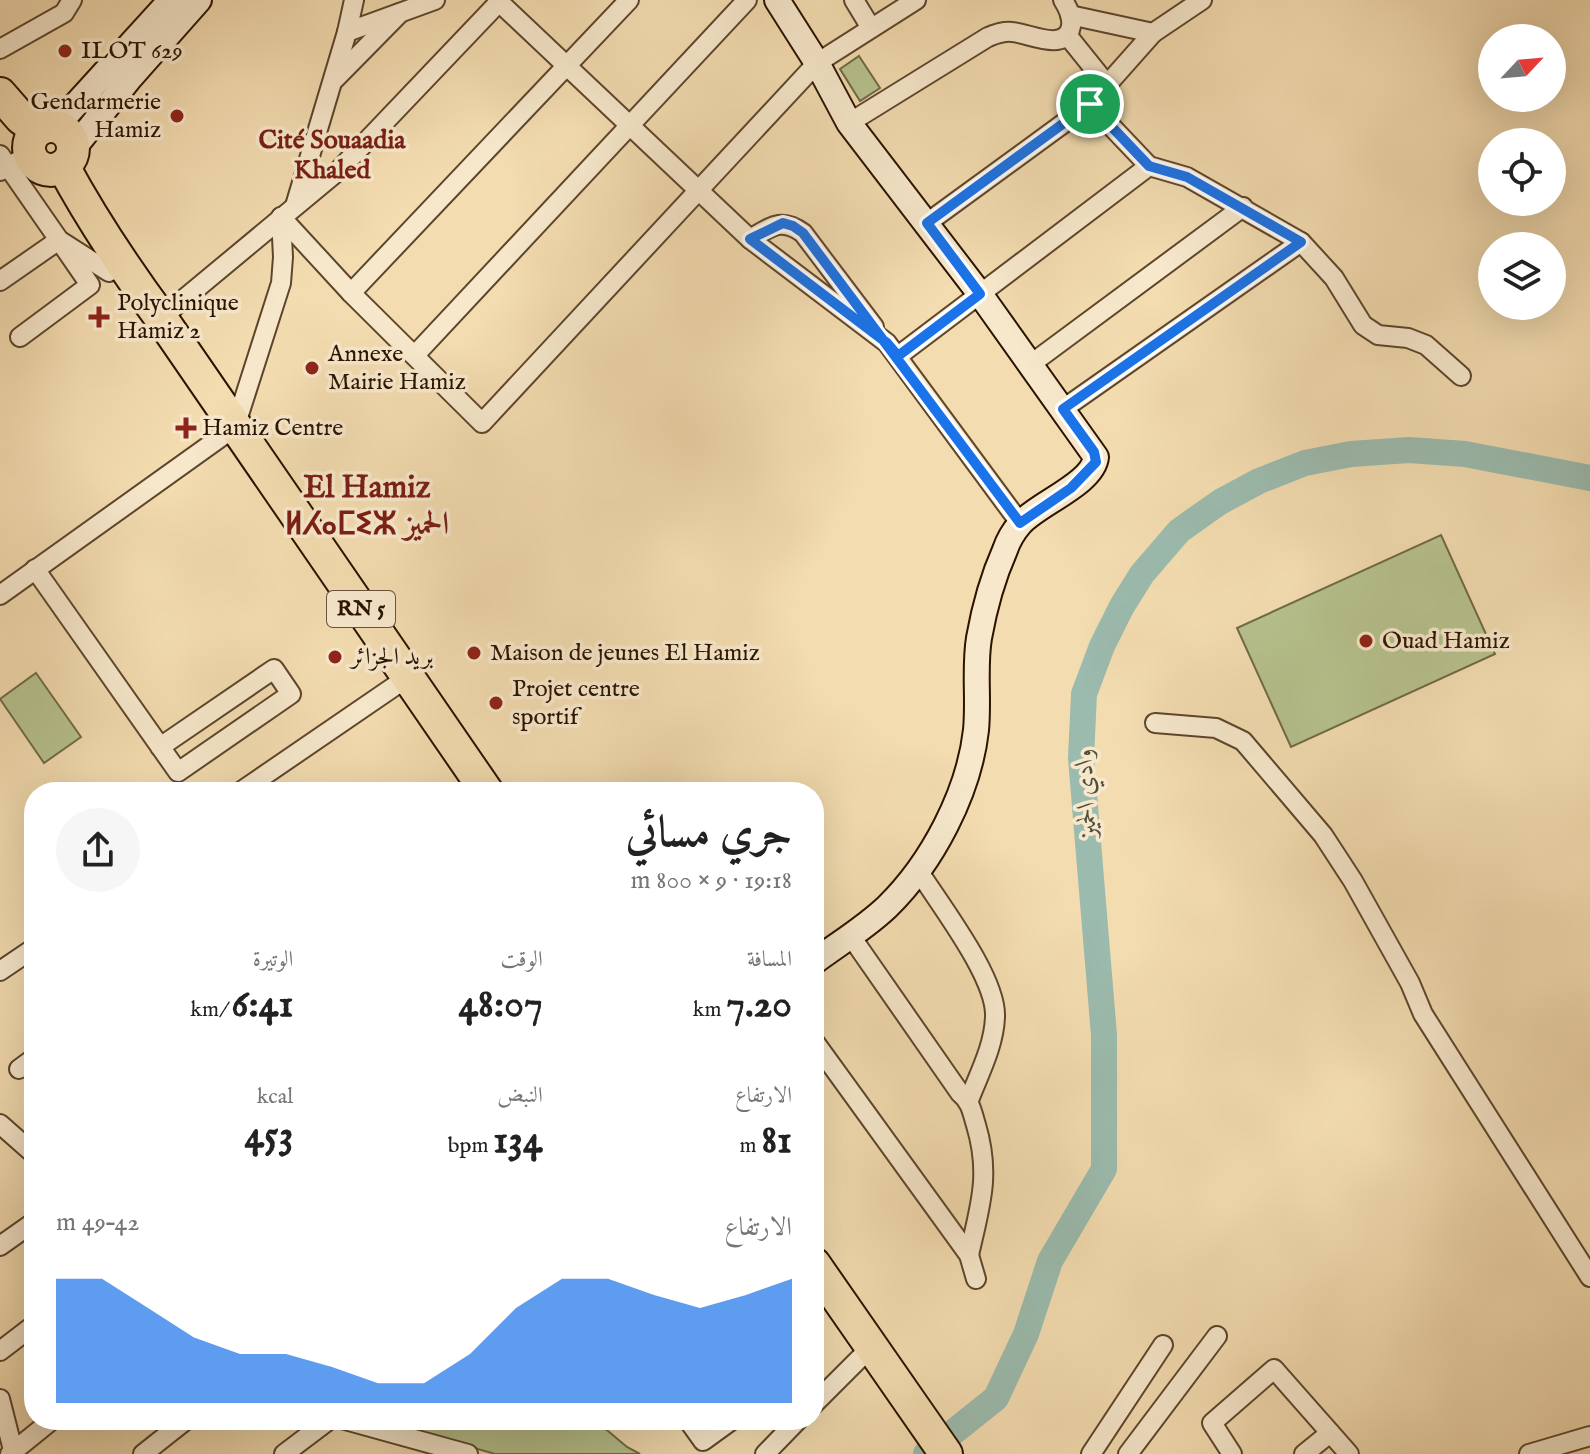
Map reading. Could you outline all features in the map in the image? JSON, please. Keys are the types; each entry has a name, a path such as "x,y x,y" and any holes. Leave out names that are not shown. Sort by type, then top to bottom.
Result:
{"highway":[{"name":"RN 5","path":"35,144 109,272 229,431 402,681 479,782"},
{"name":"RN 5","path":"35,144 161,318 229,431"},
{"name":"RN 5","path":"402,681 460,782"},
{"path":"824,1281 926,1454"},
{"path":"824,1305 865,1352"},
{"path":"883,1379 946,1454"}],"street":[{"path":"0,49 64,13 72,0"},
{"path":"35,144 171,0"},
{"path":"35,144 199,0"},
{"path":"0,595 229,431 281,283 288,211 333,81 354,0"},
{"path":"347,32 435,0"},
{"path":"351,293 629,0"},
{"path":"415,355 747,0"},
{"path":"777,0 817,63 849,123 980,294 1094,452 1096,462 1071,488 1020,523 1003,553 979,639 976,733 969,764 945,825 918,870 886,908 824,954"},
{"path":"854,0 871,28"},
{"path":"288,211 351,293 482,423 817,63 916,0"},
{"path":"927,223 1090,104 1153,33 1202,0"},
{"path":"161,318 338,171 499,1 750,239 892,350"},
{"path":"849,123 1000,32 1013,31 1055,40 1067,35 1072,22 1067,7"},
{"path":"1067,7 1153,33"},
{"path":"333,81 400,13"},
{"path":"1067,35 1108,86"},
{"path":"1090,104 1149,166 1187,177 1301,242 1334,278 1363,325 1378,335 1408,338 1426,345 1461,376"},
{"path":"20,337 90,285 59,240 35,144"},
{"path":"892,350 980,294 1149,166"},
{"path":"1031,364 1243,207"},
{"path":"750,239 783,223 803,233 1020,523"},
{"path":"59,240 109,272"},
{"path":"0,281 59,240"},
{"path":"1063,409 1301,242"},
{"path":"35,569 160,747 178,772 291,694 274,669 160,747"},
{"path":"267,782 402,681"},
{"path":"1155,723 1216,728 1243,741 1323,835 1353,881 1431,1026 1590,1277"},
{"path":"918,870 987,980 995,1016 990,1046 969,1100"},
{"path":"850,935 960,1093 969,1100 982,1144 985,1183 969,1255"},
{"path":"0,971 24,955"},
{"path":"824,1055 969,1255 976,1279"},
{"path":"0,1124 24,1145"},
{"path":"0,1246 24,1229"},
{"path":"0,1351 24,1333"},
{"path":"1128,1454 1217,1336"},
{"path":"1091,1454 1163,1345"},
{"path":"824,1394 865,1352"},
{"path":"1232,1454 1212,1423 1274,1369 1349,1454"},
{"path":"0,1399 12,1453 40,1430"},
{"path":"1113,1420 1140,1437"},
{"path":"143,1454 173,1430"},
{"path":"284,1454 316,1430"},
{"path":"372,1430 426,1450 468,1454"},
{"path":"695,1430 703,1441 718,1430"},
{"path":"765,1454 788,1430"},
{"path":"1304,1454 1330,1433"},
{"path":"1529,1454 1553,1451 1590,1436"}],"green space":[{"path":"859,56 880,88 860,101 840,69"},
{"name":"Ouad Hamiz","path":"1441,535 1495,654 1291,747 1237,628"},
{"path":"36,673 81,737 44,763 0,699"},
{"path":"412,1430 607,1430 640,1454 495,1454"}],"waterway":[{"name":"وادي الحميز","path":"926,1454 996,1398 1026,1334 1050,1261 1104,1169 1104,1035 1081,758 1084,694 1102,646 1142,574 1179,531 1220,502 1259,481 1305,463 1351,454 1409,450 1465,454 1590,478"}],"place":[{"name":"ILOT 629","path":"65,51"},
{"name":"Gendarmerie Hamiz","path":"177,116"},
{"name":"Polyclinique Hamiz 2","path":"99,317"},
{"name":"Annexe Mairie Hamiz","path":"312,368"},
{"name":"Hamiz Centre","path":"186,428"},
{"name":"Ouad Hamiz","path":"1366,641"},
{"name":"Maison de jeunes El Hamiz","path":"474,653"},
{"name":"بريد الجزائر","path":"335,657"},
{"name":"Projet centre sportif","path":"496,703"}],"district":[{"name":"Cité Souaadia Khaled","path":"332,155"},
{"name":"El Hamiz ⵍⵃⴰⵎⵉⵣ الحميز","path":"367,506"}],"route":[{"path":"1090,104 927,223 980,294 898,356 887,343 750,239 783,223 803,233 898,356 1020,523 1071,488 1096,462 1094,452 1063,409 1301,242 1187,177 1149,166 1090,104"}]}
